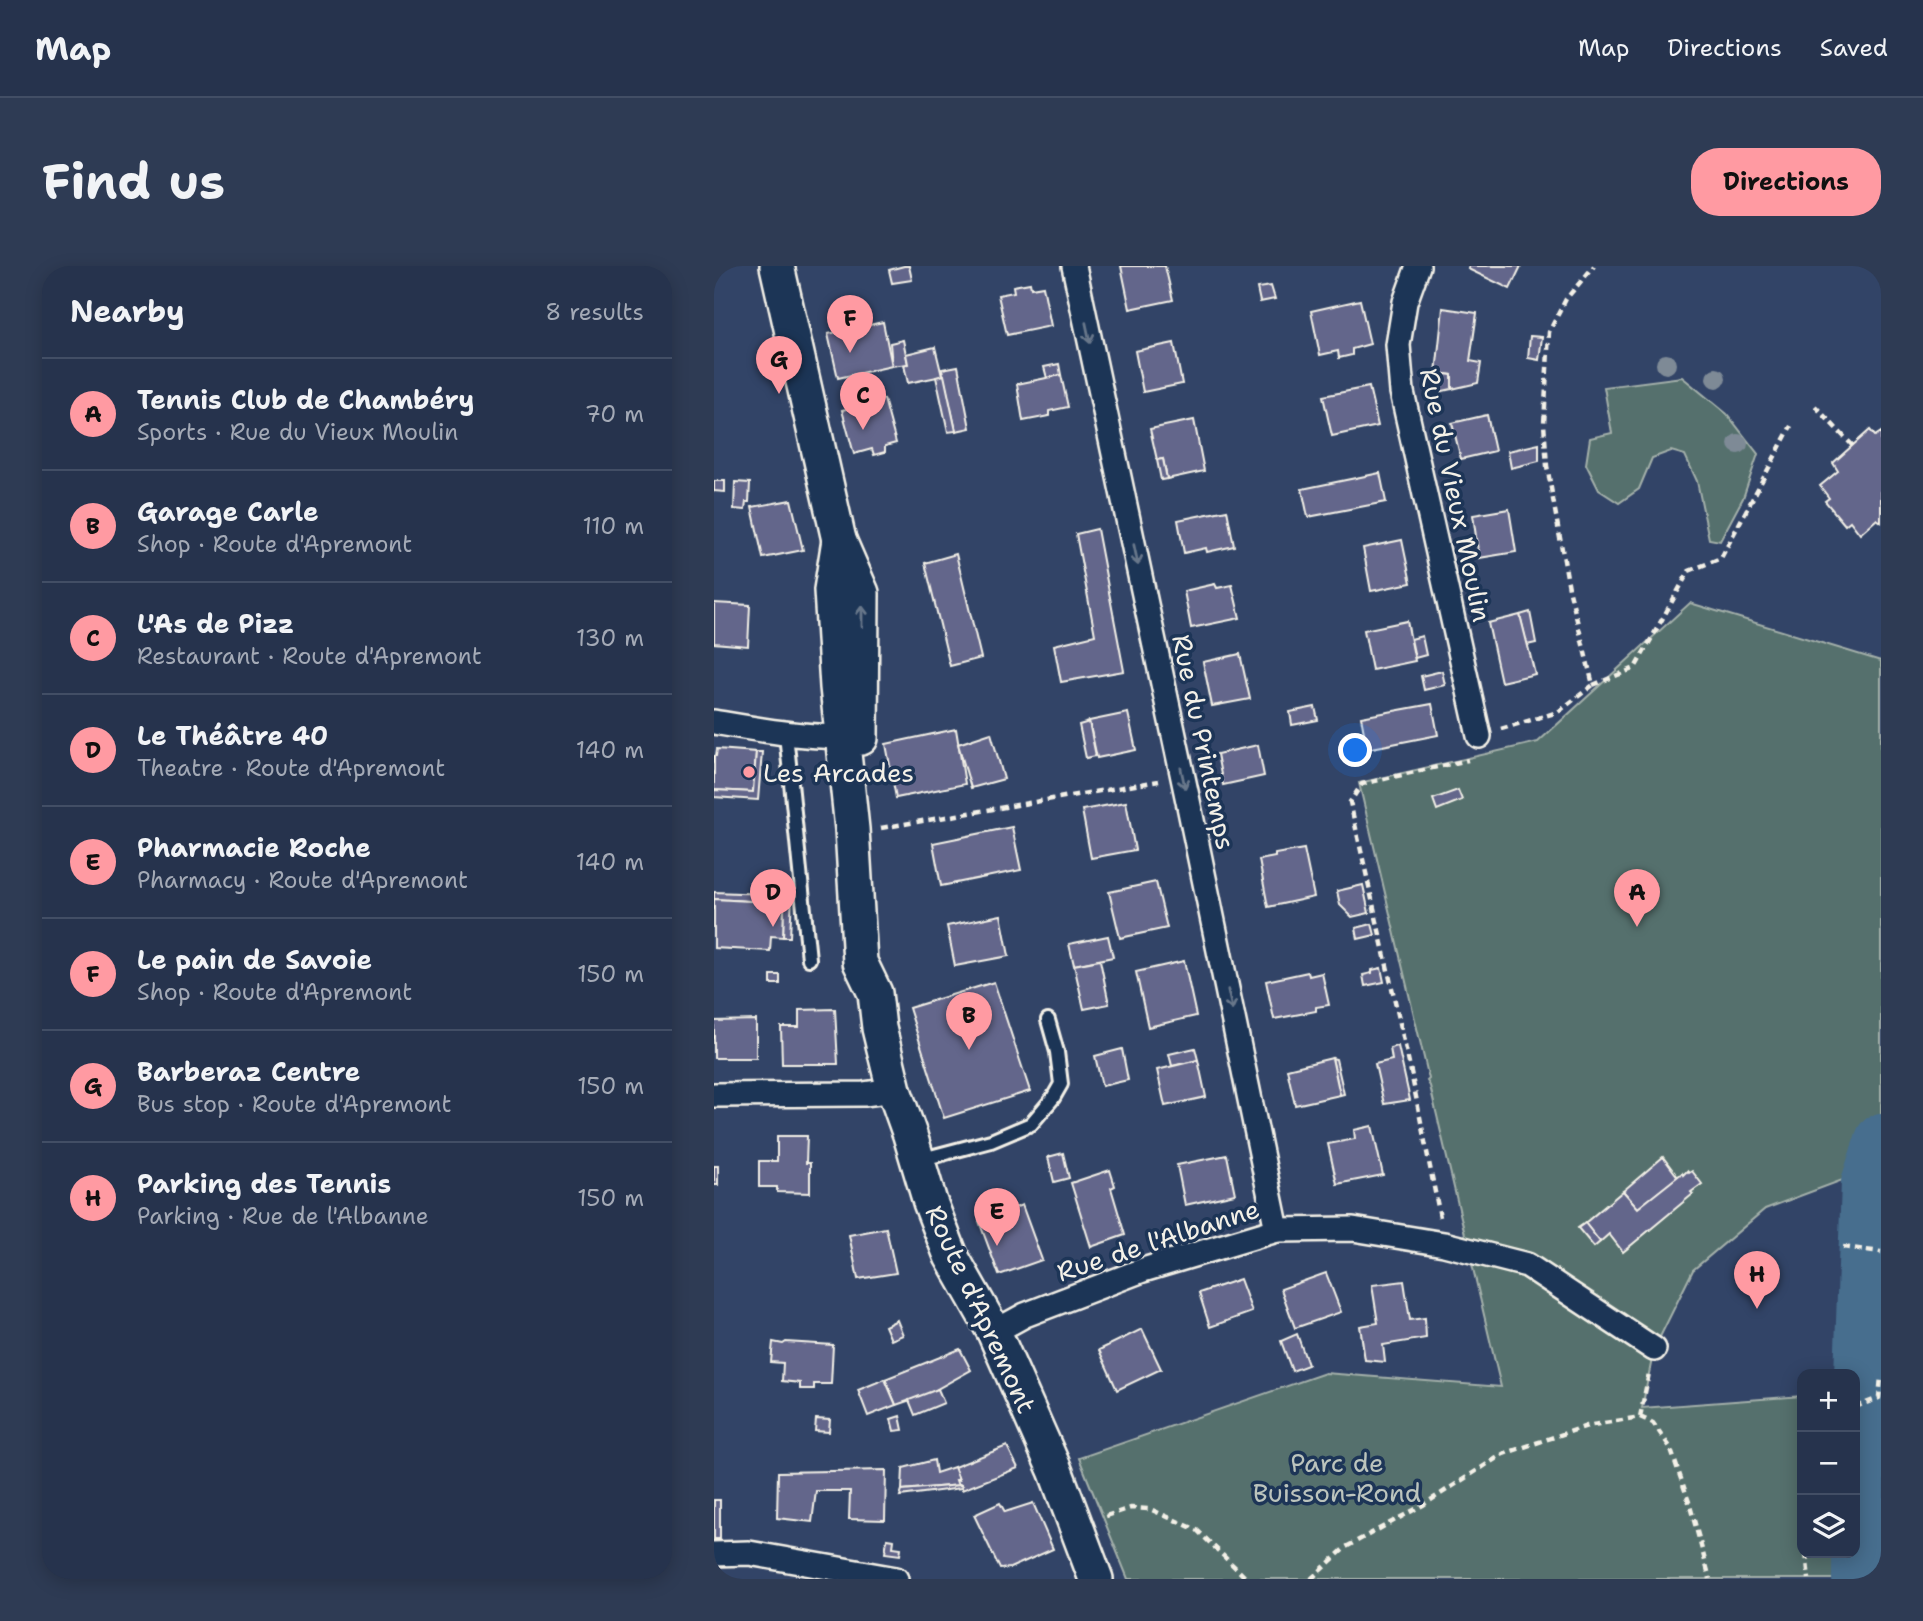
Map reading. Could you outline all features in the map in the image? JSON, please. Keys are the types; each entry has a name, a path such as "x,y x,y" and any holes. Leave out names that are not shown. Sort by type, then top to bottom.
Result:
{"main road":[{"name":"Route d'Apremont","path":"776,266 839,540 862,593 852,737 852,828 860,962 875,993 894,1090 930,1202 951,1256 994,1332 1055,1470 1096,1579"},
{"name":"Route d'Apremont","path":"852,737 870,829 870,861 882,968 875,993"}],"street":[{"name":"Rue du Printemps","path":"1074,266 1277,1230"},
{"name":"Rue du Vieux Moulin","path":"1418,266 1405,302 1398,345 1402,393 1479,736"},
{"path":"714,722 786,734 852,737"},
{"path":"714,1095 864,1094 894,1090"},
{"name":"Rue de l'Albanne","path":"994,1332 1025,1315 1143,1270 1277,1230 1353,1229 1444,1244 1527,1265 1654,1349"},
{"path":"714,1554 749,1553 825,1572 896,1579"}],"lane":[{"path":"786,734 809,959"},
{"path":"918,1161 991,1141 1031,1124 1053,1098 1060,1084 1057,1052 1048,1020"}],"path":[{"path":"1593,685 1569,588 1547,466 1544,424 1549,332 1566,299 1594,266"},
{"path":"1815,406 1853,446"},
{"path":"1444,1244 1411,1072 1350,802 1362,783 1471,759 1479,736 1558,712 1593,685 1635,668 1689,571 1721,558 1791,426"},
{"path":"870,829 1183,776"},
{"path":"1843,1247 1880,1252"},
{"path":"1640,1417 1654,1349"},
{"path":"1860,1405 1879,1398 1881,1377"},
{"path":"1311,1579 1346,1547 1423,1505 1503,1454 1587,1426 1640,1417 1653,1423 1670,1447 1689,1502 1710,1579"},
{"path":"1076,1524 1131,1508 1150,1508 1197,1530 1247,1579"},
{"path":"1807,1558 1809,1579"}],"green space":[{"path":"1682,377 1727,414 1758,454 1743,498 1720,541 1709,539 1697,481 1685,455 1671,451 1652,458 1639,489 1619,503 1599,490 1586,464 1590,438 1612,433 1604,387"},
{"name":"Parc de Buisson-Rond","path":"1690,603 1881,661 1881,1579 1128,1579 1079,1458 1325,1373 1501,1387 1359,783 1538,742","holes":["1861,1173 1843,1247 1838,1369 1860,1369 1860,1558 1797,1558 1797,1396 1642,1408 1654,1349 1693,1270 1765,1209"]}],"building":[{"path":"909,266 912,280 892,283 889,270"},
{"path":"1121,266 1165,266 1173,300 1130,309"},
{"path":"1469,266 1521,266 1510,289 1468,269"},
{"path":"1030,283 1031,288 1043,286 1051,326 1007,335 998,295 1014,292 1013,286"},
{"path":"1271,286 1275,299 1260,302 1257,288"},
{"path":"1360,300 1370,344 1352,349 1352,355 1339,358 1338,351 1320,355 1311,311"},
{"path":"1443,308 1477,313 1470,361 1481,363 1478,383 1452,389 1452,375 1436,373"},
{"path":"883,322 892,366 838,378 828,334"},
{"path":"1530,336 1542,337 1539,360 1528,358"},
{"path":"903,340 908,364 892,366 890,343"},
{"path":"1174,343 1182,384 1143,392 1135,351"},
{"path":"935,347 942,376 908,383 904,365 908,364 906,354"},
{"path":"1059,364 1061,375 1047,378 1044,367"},
{"path":"958,366 970,428 956,431 942,369"},
{"path":"1436,373 1452,375 1452,389 1434,393"},
{"path":"944,375 956,431 948,432 936,377"},
{"path":"1061,375 1068,407 1049,411 1049,416 1023,421 1017,384"},
{"path":"1369,387 1378,426 1332,436 1323,396"},
{"path":"884,399 896,443 885,446 885,452 874,455 872,449 854,454 842,410"},
{"path":"1487,415 1495,451 1461,459 1452,423"},
{"path":"1194,420 1204,471 1167,479 1163,459 1157,460 1150,429"},
{"path":"1870,430 1875,436 1881,432 1881,522 1877,519 1860,534 1850,521 1845,525 1825,501 1829,498 1820,486 1838,471 1833,463"},
{"path":"1539,444 1539,461 1511,468 1508,451"},
{"path":"1163,459 1167,479 1161,480 1157,460"},
{"path":"1380,473 1386,502 1308,517 1302,489"},
{"path":"714,481 725,481 725,492 714,491"},
{"path":"735,482 750,483 749,502 746,502 745,510 734,509"},
{"path":"791,500 803,550 763,558 752,507"},
{"path":"1509,509 1516,552 1479,558 1473,515"},
{"path":"1227,510 1234,546 1207,552 1206,548 1184,553 1178,520"},
{"path":"1097,529 1124,671 1061,682 1054,645 1095,635 1076,534"},
{"path":"1402,540 1411,583 1371,591 1363,548"},
{"path":"956,554 981,658 950,666 925,563"},
{"path":"1215,584 1217,588 1232,585 1240,618 1191,628 1184,591"},
{"path":"714,603 750,605 748,646 714,643"},
{"path":"1530,612 1536,643 1527,645 1520,615"},
{"path":"1520,615 1535,674 1501,682 1488,623"},
{"path":"1407,621 1415,661 1372,670 1364,630"},
{"path":"1422,636 1426,655 1415,658 1411,639"},
{"path":"1240,654 1250,699 1212,706 1203,662"},
{"path":"1442,671 1445,685 1424,690 1421,676"},
{"path":"1432,704 1438,735 1367,749 1361,717"},
{"path":"1315,707 1318,720 1292,725 1290,712"},
{"path":"1128,713 1136,750 1097,758 1089,721"},
{"path":"1089,722 1096,756 1086,758 1079,725"},
{"path":"956,729 965,784 896,798 886,744"},
{"path":"991,733 1004,779 971,788 958,744"},
{"path":"1258,745 1264,776 1223,785 1217,754"},
{"path":"717,749 756,752 753,792 714,790 714,756"},
{"path":"756,752 762,752 758,800 714,797 714,790 753,792"},
{"path":"1458,790 1462,800 1437,810 1433,799"},
{"path":"1126,802 1135,850 1091,858 1082,810"},
{"path":"1012,827 1021,870 941,886 933,843"},
{"path":"1304,849 1314,897 1268,907 1259,860"},
{"path":"1156,882 1167,928 1120,938 1109,892"},
{"path":"1363,885 1369,913 1352,917 1340,905 1337,891"},
{"path":"714,892 792,895 790,937 783,937 784,903 714,899"},
{"path":"714,899 784,903 783,937 771,936 770,951 714,948"},
{"path":"1001,915 1009,956 955,966 947,926"},
{"path":"1372,924 1375,935 1358,939 1356,928"},
{"path":"1108,936 1113,957 1074,965 1069,944"},
{"path":"1100,960 1109,1004 1084,1009 1074,965"},
{"path":"1184,961 1196,1016 1148,1027 1136,972"},
{"path":"1381,968 1384,982 1365,986 1363,975"},
{"path":"1308,972 1309,976 1322,973 1329,1005 1316,1007 1316,1011 1274,1019 1266,981"},
{"path":"771,975 780,975 780,984 771,984"},
{"path":"994,982 1030,1091 944,1118 909,1008"},
{"path":"835,1009 838,1064 782,1064 781,1027 799,1027 799,1010"},
{"path":"756,1020 756,1058 714,1058 714,1021"},
{"path":"1398,1046 1410,1100 1384,1104 1375,1064 1392,1060 1390,1048"},
{"path":"1195,1048 1198,1060 1172,1066 1169,1054"},
{"path":"1122,1049 1128,1080 1102,1086 1095,1056"},
{"path":"1332,1058 1336,1059 1344,1094 1340,1095"},
{"path":"1332,1058 1340,1095 1295,1105 1287,1069"},
{"path":"1198,1060 1206,1097 1165,1106 1157,1070"},
{"path":"1372,1126 1383,1175 1337,1184 1328,1144 1355,1139 1354,1130"},
{"path":"777,1136 807,1136 806,1163 810,1163 810,1193 777,1192 777,1187 759,1187 759,1161 777,1161"},
{"path":"1063,1153 1069,1178 1054,1182 1048,1157"},
{"path":"1227,1155 1235,1194 1185,1205 1177,1165"},
{"path":"1663,1157 1678,1177 1638,1208 1623,1191"},
{"path":"714,1166 718,1166 718,1185 714,1185"},
{"path":"1110,1170 1115,1186 1111,1188 1125,1235 1091,1247 1071,1183"},
{"path":"1687,1171 1692,1171 1702,1184 1623,1252 1609,1234 1600,1242 1585,1223 1623,1191 1638,1208"},
{"path":"1022,1205 1042,1260 999,1275 979,1221"},
{"path":"1585,1223 1600,1242 1594,1247 1578,1228"},
{"path":"886,1228 896,1273 858,1279 849,1235"},
{"path":"1326,1273 1341,1312 1295,1328 1281,1289"},
{"path":"1240,1279 1252,1312 1210,1327 1199,1293"},
{"path":"1404,1281 1410,1320 1425,1318 1426,1338 1383,1345 1385,1362 1365,1360 1360,1326 1378,1323 1372,1285"},
{"path":"897,1320 903,1335 891,1340 885,1326"},
{"path":"1142,1329 1161,1369 1117,1390 1099,1350"},
{"path":"1297,1334 1308,1365 1292,1371 1281,1341"},
{"path":"773,1342 833,1345 831,1384 814,1384 814,1389 800,1389 800,1383 782,1381 783,1363 771,1362"},
{"path":"960,1349 971,1370 928,1394 896,1405 885,1379"},
{"path":"885,1379 896,1405 868,1416 858,1390"},
{"path":"938,1389 944,1403 915,1415 909,1400"},
{"path":"900,1416 903,1430 894,1431 891,1419"},
{"path":"816,1419 830,1420 829,1432 815,1431"},
{"path":"1007,1446 1018,1468 962,1490 957,1483 956,1480 959,1480 954,1467"},
{"path":"934,1460 936,1473 954,1467 959,1480 956,1480 957,1483 961,1485 902,1490 903,1468"},
{"path":"886,1470 885,1520 849,1519 850,1491 816,1491 812,1522 777,1518 778,1472"},
{"path":"961,1485 962,1488 900,1496 902,1490"},
{"path":"714,1500 720,1500 720,1539 714,1539"},
{"path":"1000,1503 1005,1512 1033,1503 1053,1549 1010,1568 1000,1569 974,1515"},
{"path":"887,1539 894,1540 893,1547 901,1548 900,1555 885,1553"}],"waterway":[{"path":"1858,1579 1859,1404 1867,1183 1881,1140"}],"place":[{"name":"Le pain de Savoie","path":"850,353"},
{"name":"Barberaz Centre","path":"779,394"},
{"name":"L'As de Pizz","path":"863,430"},
{"name":"Les Arcades","path":"749,772"},
{"name":"Le Théâtre 40","path":"773,927"},
{"name":"Tennis Club de Chambéry","path":"1637,927"},
{"name":"Garage Carle","path":"969,1050"},
{"name":"Pharmacie Roche","path":"997,1246"},
{"name":"Parking des Tennis","path":"1757,1309"}]}
